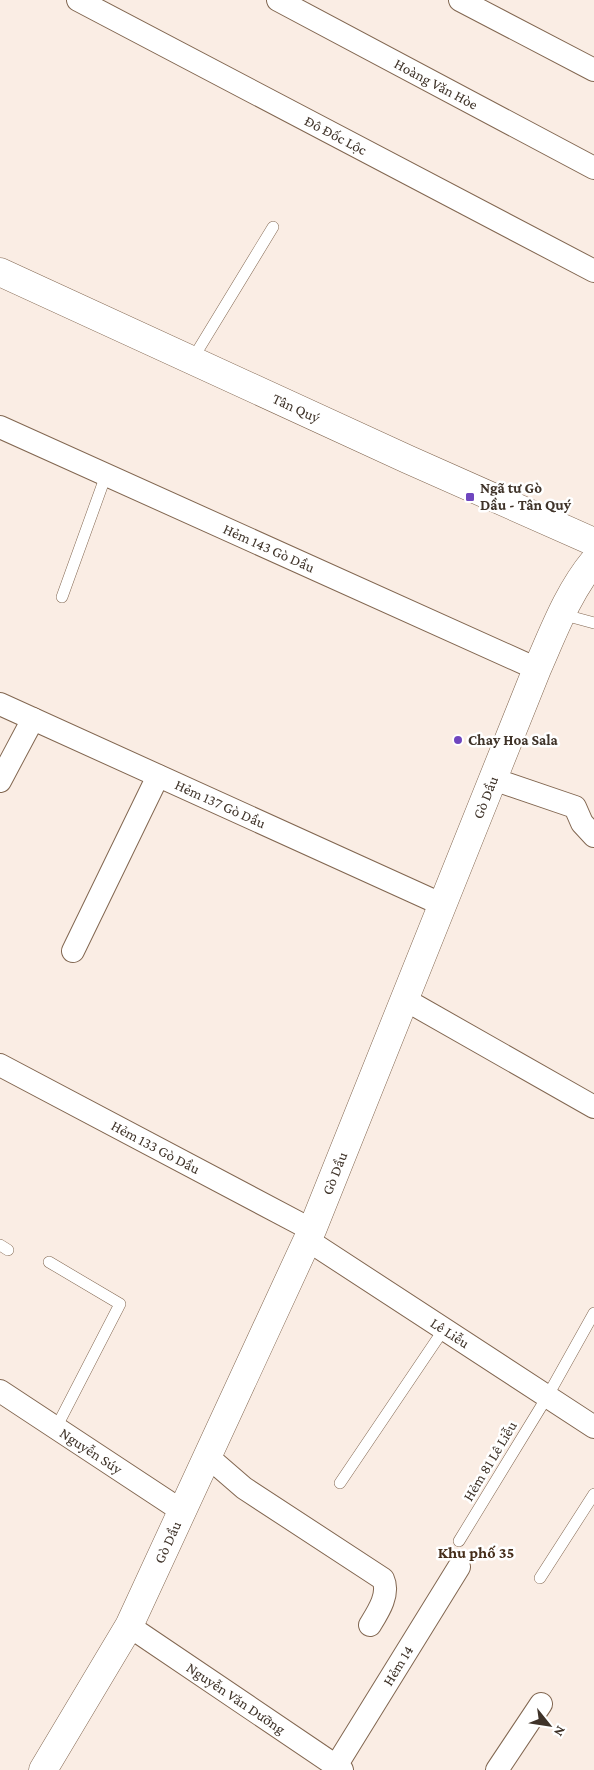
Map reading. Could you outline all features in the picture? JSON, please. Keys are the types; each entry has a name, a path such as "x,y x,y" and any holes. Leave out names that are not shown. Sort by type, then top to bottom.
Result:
{"street":[{"name":"Đô Đốc Lộc","path":"78,0 594,271"},
{"name":"Hoàng Văn Hòe","path":"278,0 594,168"},
{"path":"460,0 594,70"},
{"name":"Tân Quý","path":"0,272 406,459 594,542"},
{"name":"Hẻm 143 Gò Dầu","path":"0,428 537,669"},
{"name":"Gò Dầu","path":"43,1770 129,1626 309,1234 537,669 562,614 586,571 594,561"},
{"name":"Hẻm 137 Gò Dầu","path":"0,704 443,905"},
{"path":"0,781 33,719"},
{"path":"73,950 158,776"},
{"path":"494,779 575,807 582,823 594,836"},
{"path":"404,1000 594,1107"},
{"name":"Hẻm 133 Gò Dầu","path":"0,1065 309,1234"},
{"name":"Lê Liễu","path":"309,1234 444,1329 594,1427"},
{"name":"Nguyễn Súy","path":"0,1391 182,1511"},
{"path":"207,1456 244,1488 383,1579 386,1588 384,1596 370,1625"},
{"name":"Hẻm 14","path":"339,1768 459,1567"},
{"name":"Nguyễn Văn Dưỡng","path":"129,1626 339,1768"},
{"path":"497,1770 541,1704"}],"lane":[{"path":"192,360 273,228"},
{"path":"62,597 106,475"},
{"path":"562,614 594,623"},
{"path":"49,1262 120,1304 56,1428"},
{"name":"Hẻm 81 Lê Liễu","path":"459,1541 547,1397 594,1313"},
{"path":"340,1483 444,1329"},
{"path":"540,1578 594,1494"}],"place":[{"name":"Ngã tư Gò Dầu - Tân Quý","path":"470,497"},
{"name":"Chay Hoa Sala","path":"458,740"}],"district":[{"name":"Khu phố 35","path":"476,1552"}]}
